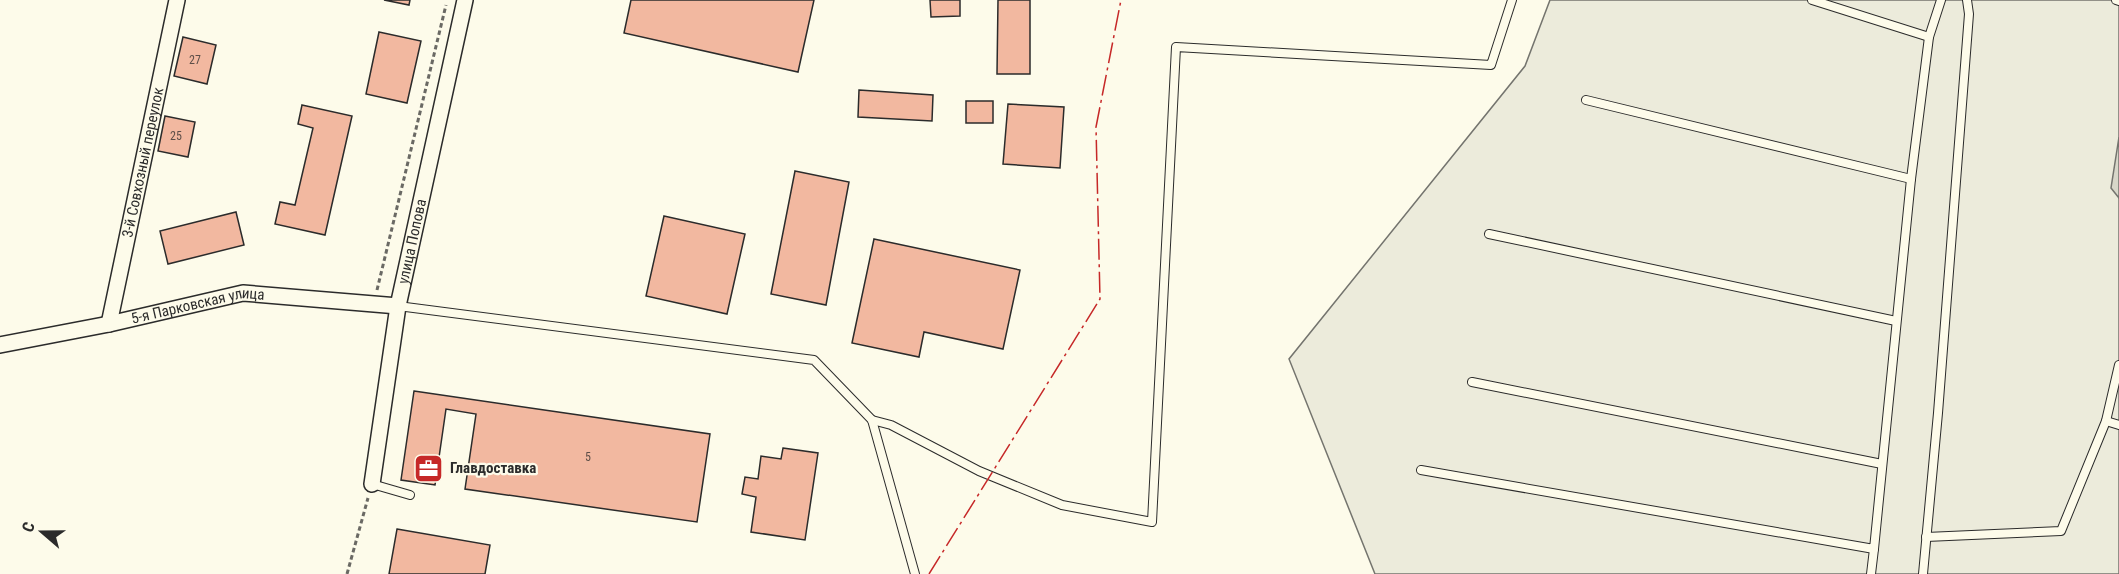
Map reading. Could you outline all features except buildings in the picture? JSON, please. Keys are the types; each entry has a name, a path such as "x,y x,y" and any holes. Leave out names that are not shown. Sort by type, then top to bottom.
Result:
{"street":[{"name":"3-й Совхозный переулок","path":"109,324 177,0"},
{"name":"улица Попова","path":"372,484 398,306 465,0"},
{"name":"5-я Парковская улица","path":"0,345 109,324 243,293 398,306"}],"lane":[{"path":"872,420 891,424 979,471 1062,505 1152,522 1176,47 1491,65 1512,0"},
{"path":"1812,0 1929,37"},
{"path":"1871,574 1911,179 1929,37 1941,0"},
{"path":"1923,574 1969,15 1967,0"},
{"path":"1586,100 1911,179"},
{"path":"1489,234 1896,321"},
{"path":"398,306 814,360 872,420 915,574"},
{"path":"1926,537 2061,531 2106,421 2119,365"},
{"path":"1472,382 1882,464"},
{"path":"2106,421 2119,425"},
{"path":"1421,470 1874,549"},
{"path":"372,484 410,495"}],"path":[{"path":"373,304 447,0"},
{"path":"346,574 372,484"}],"shaded area":[{"path":"1550,0 2119,0 2119,574 1375,574 1289,359 1525,66"},
{"path":"2119,137 2119,198 2111,188"}],"power":[{"path":"929,574 1100,299 1096,127 1121,0"}],"place":[{"name":"Главдоставка","path":"429,468"}]}
